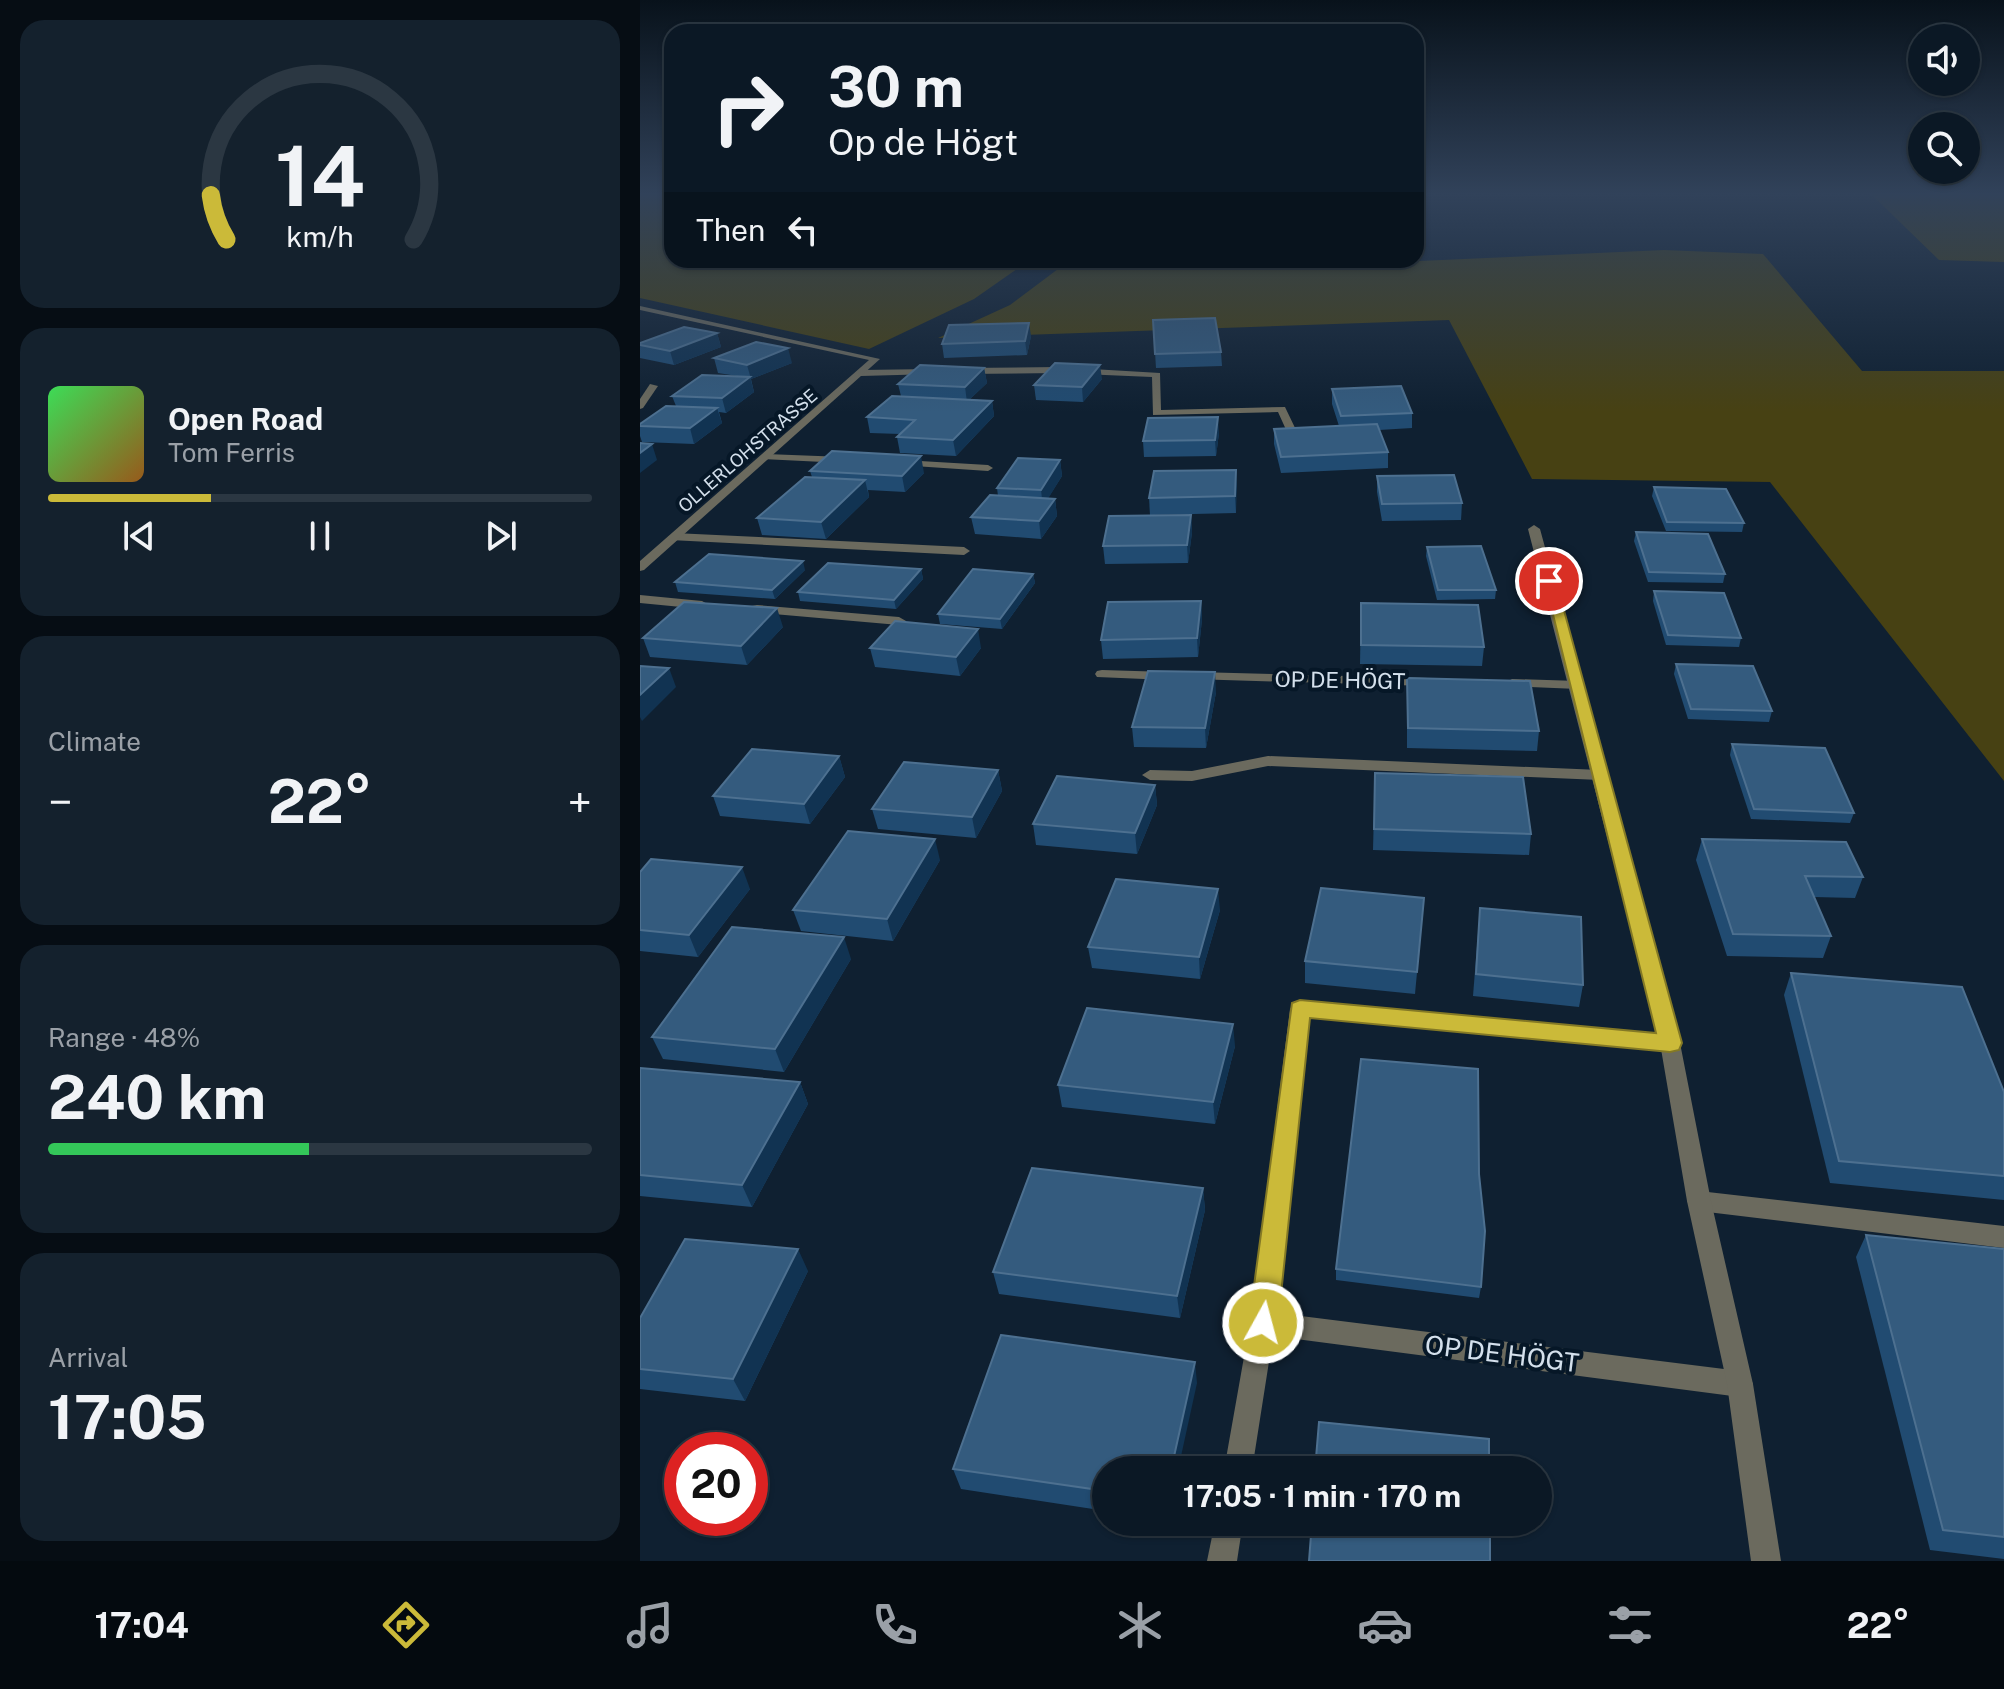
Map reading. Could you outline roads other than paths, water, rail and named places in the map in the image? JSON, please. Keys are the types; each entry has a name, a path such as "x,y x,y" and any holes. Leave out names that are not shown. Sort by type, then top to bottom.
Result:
{"street":[{"name":"OLLERLOHSTRASSE","path":"640,308 876,359 640,567"},
{"path":"952,372 1058,370 1157,375 1156,413 1282,409 1292,432"},
{"path":"861,373 937,372"},
{"path":"640,406 653,386"},
{"path":"766,457 852,461"},
{"path":"883,462 988,468"},
{"path":"1534,529 1578,685 1670,1043 1699,1201 1740,1384 1766,1561"},
{"path":"674,537 964,551"},
{"path":"640,599 716,606"},
{"path":"747,608 899,621"},
{"name":"OP DE HÖGT","path":"1102,674 1451,682"},
{"path":"1499,683 1578,685"},
{"path":"1150,775 1192,776 1268,761 1600,775"},
{"path":"1240,1456 1263,1323 1300,1009 1670,1043"},
{"path":"1699,1201 2004,1237"},
{"name":"OP DE HÖGT","path":"1263,1323 1740,1384"},
{"path":"1222,1561 1226,1536"}]}
